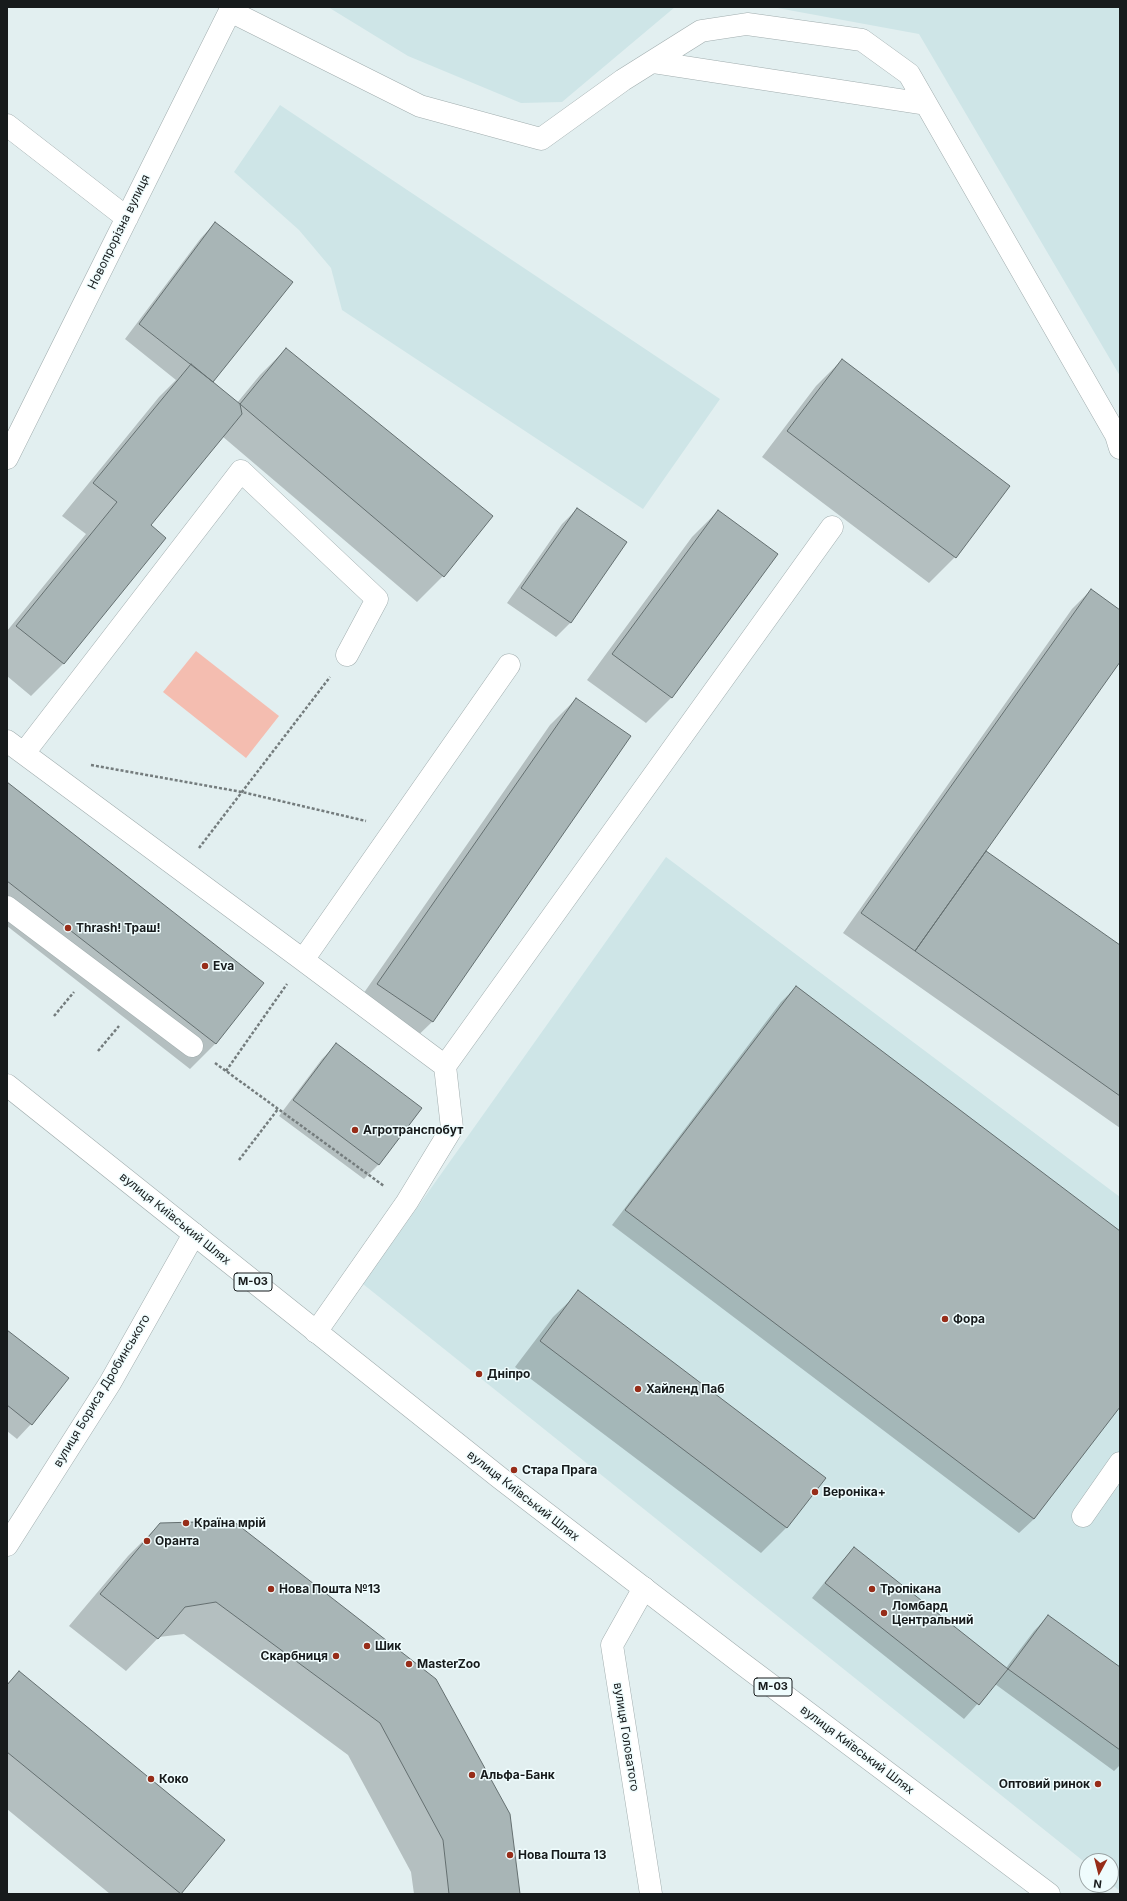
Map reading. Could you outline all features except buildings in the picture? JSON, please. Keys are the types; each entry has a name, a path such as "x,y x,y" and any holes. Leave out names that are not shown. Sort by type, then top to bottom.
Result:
{"main road":[{"path":"231,9 420,106 542,139 623,80 701,31 746,24 862,40 909,74 1116,435 1120,448"},
{"name":"Новопрорізна вулиця","path":"7,458 231,9"},
{"path":"652,62 926,104"},
{"path":"7,125 127,218"},
{"path":"347,655 377,599 240,471 15,747 445,1066"},
{"path":"316,1332 407,1202 452,1128 445,1066 832,527"},
{"path":"303,960 509,665"},
{"path":"7,907 192,1046"},
{"name":"вулиця Київський Шлях","path":"7,1085 500,1478 740,1662 1049,1894"},
{"name":"вулиця Бориса Дробинського","path":"7,1545 110,1383 194,1234"},
{"path":"1083,1516 1120,1463"},
{"name":"вулиця Головатого","path":"644,1588 612,1646 651,1894"}],"path":[{"path":"182,871 347,655"},
{"path":"86,764 242,792 396,828"},
{"path":"226,1071 303,960"},
{"path":"192,1046 407,1202"},
{"path":"239,1160 278,1109"}],"shaded area":[{"path":"328,7 675,7 562,102 521,103 408,56"},
{"path":"772,7 1120,7 1120,376 919,34"},
{"path":"280,105 720,399 643,509 342,310 331,268 299,230 234,172"},
{"path":"196,651 279,716 246,758 163,692"},
{"path":"666,857 1120,1197 1120,1891 1119,1853 1079,1853 1079,1858 363,1284"}],"place":[{"name":"Thrash! Траш!","path":"68,928"},
{"name":"Eva","path":"205,966"},
{"name":"Агротранспобут","path":"355,1130"},
{"name":"Фора","path":"945,1319"},
{"name":"Дніпро","path":"479,1374"},
{"name":"Хайленд Паб","path":"638,1389"},
{"name":"Стара Прага","path":"514,1470"},
{"name":"Вероніка+","path":"815,1492"},
{"name":"Країна мрій","path":"186,1523"},
{"name":"Оранта","path":"147,1541"},
{"name":"Нова Пошта №13","path":"271,1589"},
{"name":"Тропікана","path":"872,1589"},
{"name":"Ломбард Центральний","path":"884,1613"},
{"name":"Шик","path":"367,1646"},
{"name":"Скарбниця","path":"336,1656"},
{"name":"MasterZoo","path":"409,1664"},
{"name":"Альфа-Банк","path":"472,1775"},
{"name":"Коко","path":"151,1779"},
{"name":"Оптовий ринок","path":"1098,1784"},
{"name":"Нова Пошта 13","path":"510,1855"}]}
